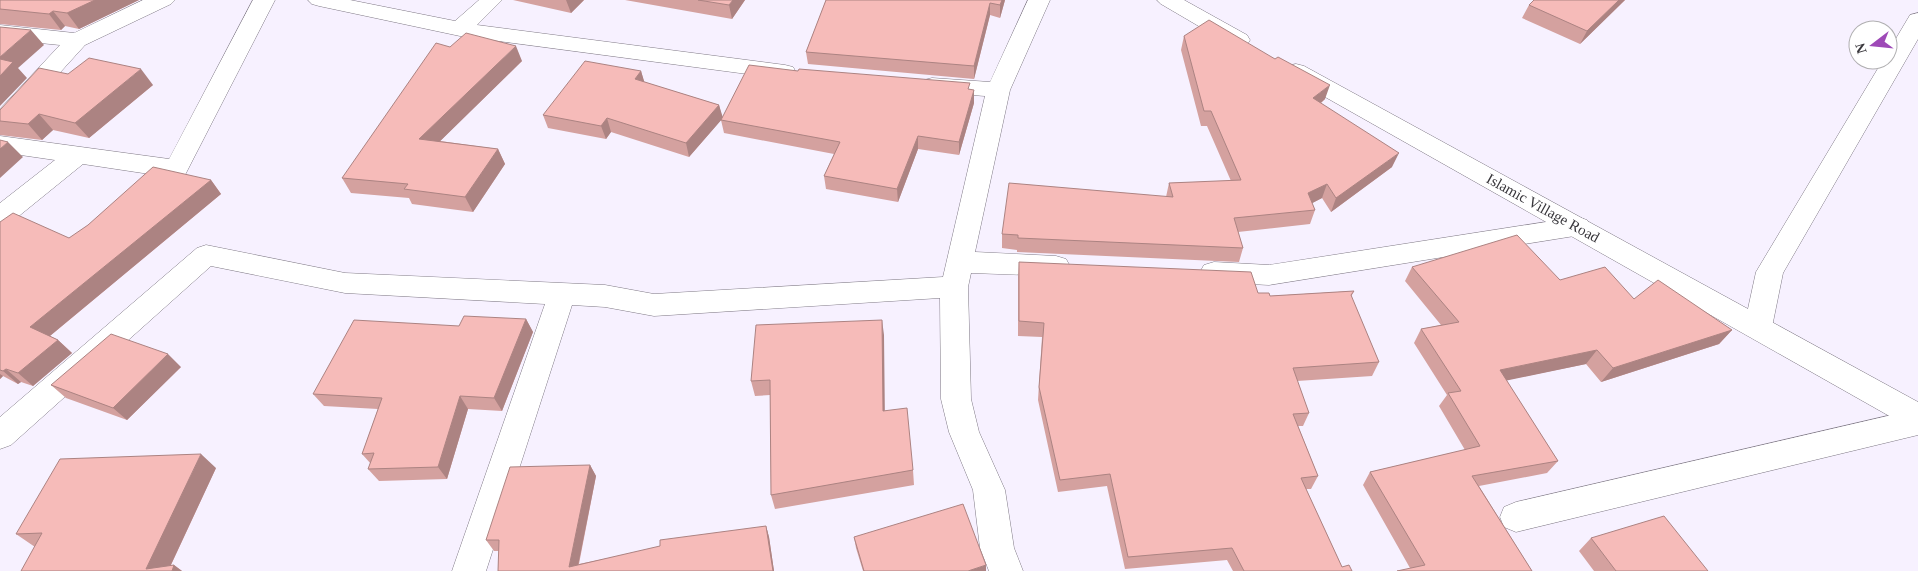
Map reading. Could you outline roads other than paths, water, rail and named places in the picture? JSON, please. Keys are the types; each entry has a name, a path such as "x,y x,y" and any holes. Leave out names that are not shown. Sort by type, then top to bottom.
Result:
{"street":[{"path":"0,124 77,40 158,1 164,0"},
{"path":"0,144 176,169 264,0"},
{"path":"319,0 460,29 736,67 804,73"},
{"path":"460,29 491,0"},
{"path":"1006,571 997,548 989,490 964,432 956,400 957,274 998,90 1039,0"},
{"name":"Islamic Village Road","path":"1168,0 1918,417"},
{"path":"1758,327 1770,272 1918,20"},
{"path":"0,32 77,40"},
{"path":"911,83 998,90"},
{"path":"0,217 78,155"},
{"path":"1189,271 1269,275 1578,227"},
{"path":"0,436 206,255 345,283 605,296 654,304 957,274 1079,267"},
{"path":"469,571 562,294"},
{"path":"1516,517 1918,422"}]}
